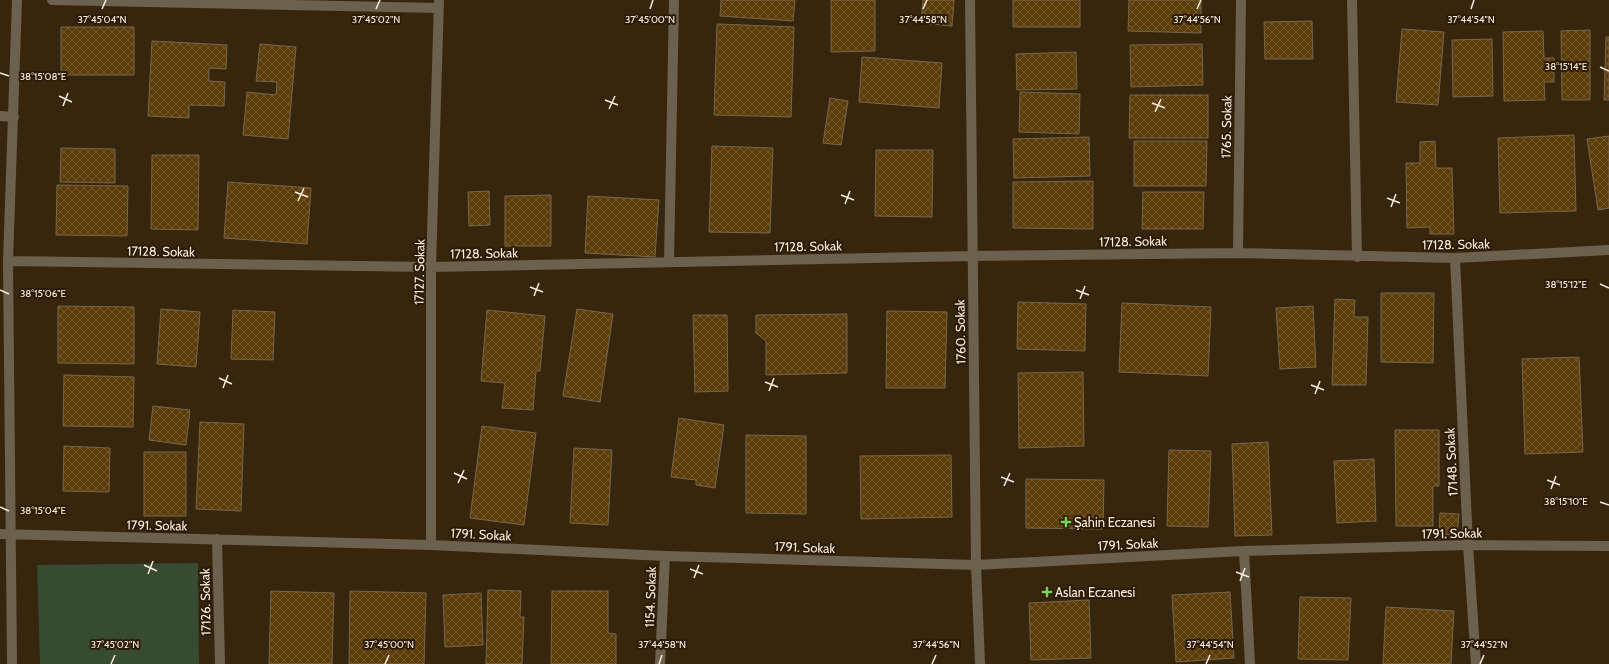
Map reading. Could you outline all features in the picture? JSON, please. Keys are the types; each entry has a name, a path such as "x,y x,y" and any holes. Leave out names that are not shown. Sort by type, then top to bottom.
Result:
{"street":[{"path":"12,664 12,535 8,261 17,0"},
{"path":"52,0 438,4"},
{"path":"669,262 674,0"},
{"name":"1760. Sokak","path":"970,0 976,565 980,664"},
{"name":"1765. Sokak","path":"1238,254 1241,0"},
{"path":"1352,0 1357,257"},
{"name":"17127. Sokak","path":"431,545 432,267 438,4"},
{"path":"0,116 14,117"},
{"name":"17128. Sokak","path":"8,261 432,267 972,256 1238,254 1455,258 1609,250"},
{"name":"17148. Sokak","path":"1455,258 1468,545 1476,664"},
{"name":"1791. Sokak","path":"0,534 431,545 665,556 976,565 1244,551 1468,545 1609,546"},
{"name":"17126. Sokak","path":"217,539 220,664"},
{"path":"1244,551 1250,664"},
{"name":"1154. Sokak","path":"660,664 665,556"}],"green space":[{"path":"198,563 199,664 40,664 37,565"}],"building":[{"path":"721,0 795,0 793,21 720,16"},
{"path":"831,0 875,0 875,51 831,52"},
{"path":"923,0 954,0 952,26 921,23"},
{"path":"1013,0 1080,0 1080,27 1013,27"},
{"path":"1129,0 1201,0 1201,33 1128,31"},
{"path":"1312,21 1313,59 1265,59 1264,22"},
{"path":"717,24 794,27 791,117 714,115"},
{"path":"61,27 134,27 134,75 61,75"},
{"path":"1402,29 1444,32 1438,105 1396,102"},
{"path":"1590,30 1590,100 1562,100 1561,31"},
{"path":"1543,31 1544,58 1554,58 1554,82 1544,82 1545,100 1504,101 1503,32"},
{"path":"1606,37 1609,37 1609,100 1604,100"},
{"path":"1492,39 1493,96 1453,97 1452,40"},
{"path":"152,41 227,45 226,69 209,68 209,81 225,82 224,106 189,105 189,118 148,116"},
{"path":"260,44 296,47 288,139 243,135 247,92 276,95 277,82 256,81"},
{"path":"1202,44 1203,85 1131,87 1130,45"},
{"path":"1076,52 1077,89 1017,90 1016,54"},
{"path":"862,57 942,63 939,108 859,102"},
{"path":"1020,92 1080,94 1079,134 1019,132"},
{"path":"1130,95 1208,95 1208,138 1129,138"},
{"path":"830,98 848,101 841,145 823,143"},
{"path":"1574,135 1576,211 1500,213 1498,138"},
{"path":"1609,136 1609,208 1598,210 1587,139"},
{"path":"1089,137 1090,176 1014,178 1013,139"},
{"path":"1134,141 1207,141 1206,186 1134,186"},
{"path":"1435,141 1436,168 1452,168 1454,234 1430,234 1430,227 1407,228 1406,163 1420,163 1420,142"},
{"path":"712,146 773,148 770,233 709,232"},
{"path":"61,148 115,149 115,183 60,182"},
{"path":"876,150 933,150 932,217 875,216"},
{"path":"152,155 199,155 198,230 151,229"},
{"path":"1093,181 1093,229 1013,228 1013,182"},
{"path":"228,182 311,188 307,244 224,238"},
{"path":"57,185 128,186 127,236 56,235"},
{"path":"489,191 490,225 469,226 468,192"},
{"path":"1143,192 1204,192 1203,229 1142,229"},
{"path":"551,195 551,246 505,246 505,196"},
{"path":"588,196 659,200 655,257 585,253"},
{"path":"1381,293 1434,293 1433,363 1381,362"},
{"path":"1335,299 1355,300 1354,317 1368,317 1366,385 1332,385"},
{"path":"1018,302 1086,304 1085,351 1017,349"},
{"path":"1122,303 1211,307 1208,376 1119,372"},
{"path":"58,306 134,307 134,364 58,363"},
{"path":"1313,306 1316,367 1280,369 1276,308"},
{"path":"161,309 200,312 196,367 157,364"},
{"path":"577,309 613,314 600,402 563,396"},
{"path":"233,310 275,312 273,360 231,359"},
{"path":"487,310 545,316 540,371 536,371 533,410 502,408 505,383 481,381"},
{"path":"887,311 947,312 945,388 886,388"},
{"path":"847,314 847,373 766,375 766,341 756,333 756,315"},
{"path":"693,315 727,315 728,391 695,392"},
{"path":"1579,357 1583,452 1525,454 1522,359"},
{"path":"1083,372 1084,446 1019,448 1018,373"},
{"path":"64,375 134,377 133,427 63,426"},
{"path":"153,406 190,410 186,445 149,440"},
{"path":"679,418 724,425 715,488 696,485 696,480 671,477"},
{"path":"200,422 244,424 241,511 196,509"},
{"path":"482,426 536,433 524,525 470,518"},
{"path":"1395,430 1439,430 1439,486 1433,486 1433,526 1396,526"},
{"path":"746,435 806,436 806,514 746,513"},
{"path":"1268,442 1272,535 1235,536 1232,444"},
{"path":"64,446 110,448 109,492 63,491"},
{"path":"574,448 612,450 608,525 570,523"},
{"path":"1169,450 1211,451 1208,527 1167,526"},
{"path":"144,452 186,452 186,516 144,516"},
{"path":"951,455 952,517 861,519 860,456"},
{"path":"1374,459 1376,521 1337,523 1334,461"},
{"path":"1026,479 1104,480 1103,529 1026,528"},
{"path":"1440,513 1459,514 1457,535 1439,534"},
{"path":"488,590 521,591 520,617 524,617 522,664 486,664"},
{"path":"271,591 334,593 332,664 269,664"},
{"path":"350,591 426,593 424,664 349,664"},
{"path":"552,591 608,591 608,633 616,634 616,664 551,664"},
{"path":"1230,592 1234,658 1176,662 1172,595"},
{"path":"481,593 483,645 445,647 443,595"},
{"path":"1300,597 1351,598 1348,660 1298,659"},
{"path":"1089,600 1091,658 1031,660 1029,603"},
{"path":"1386,607 1454,611 1451,664 1383,664"}],"place":[{"name":"Şahin Eczanesi","path":"1066,522"},
{"name":"Aslan Eczanesi","path":"1047,592"}]}
